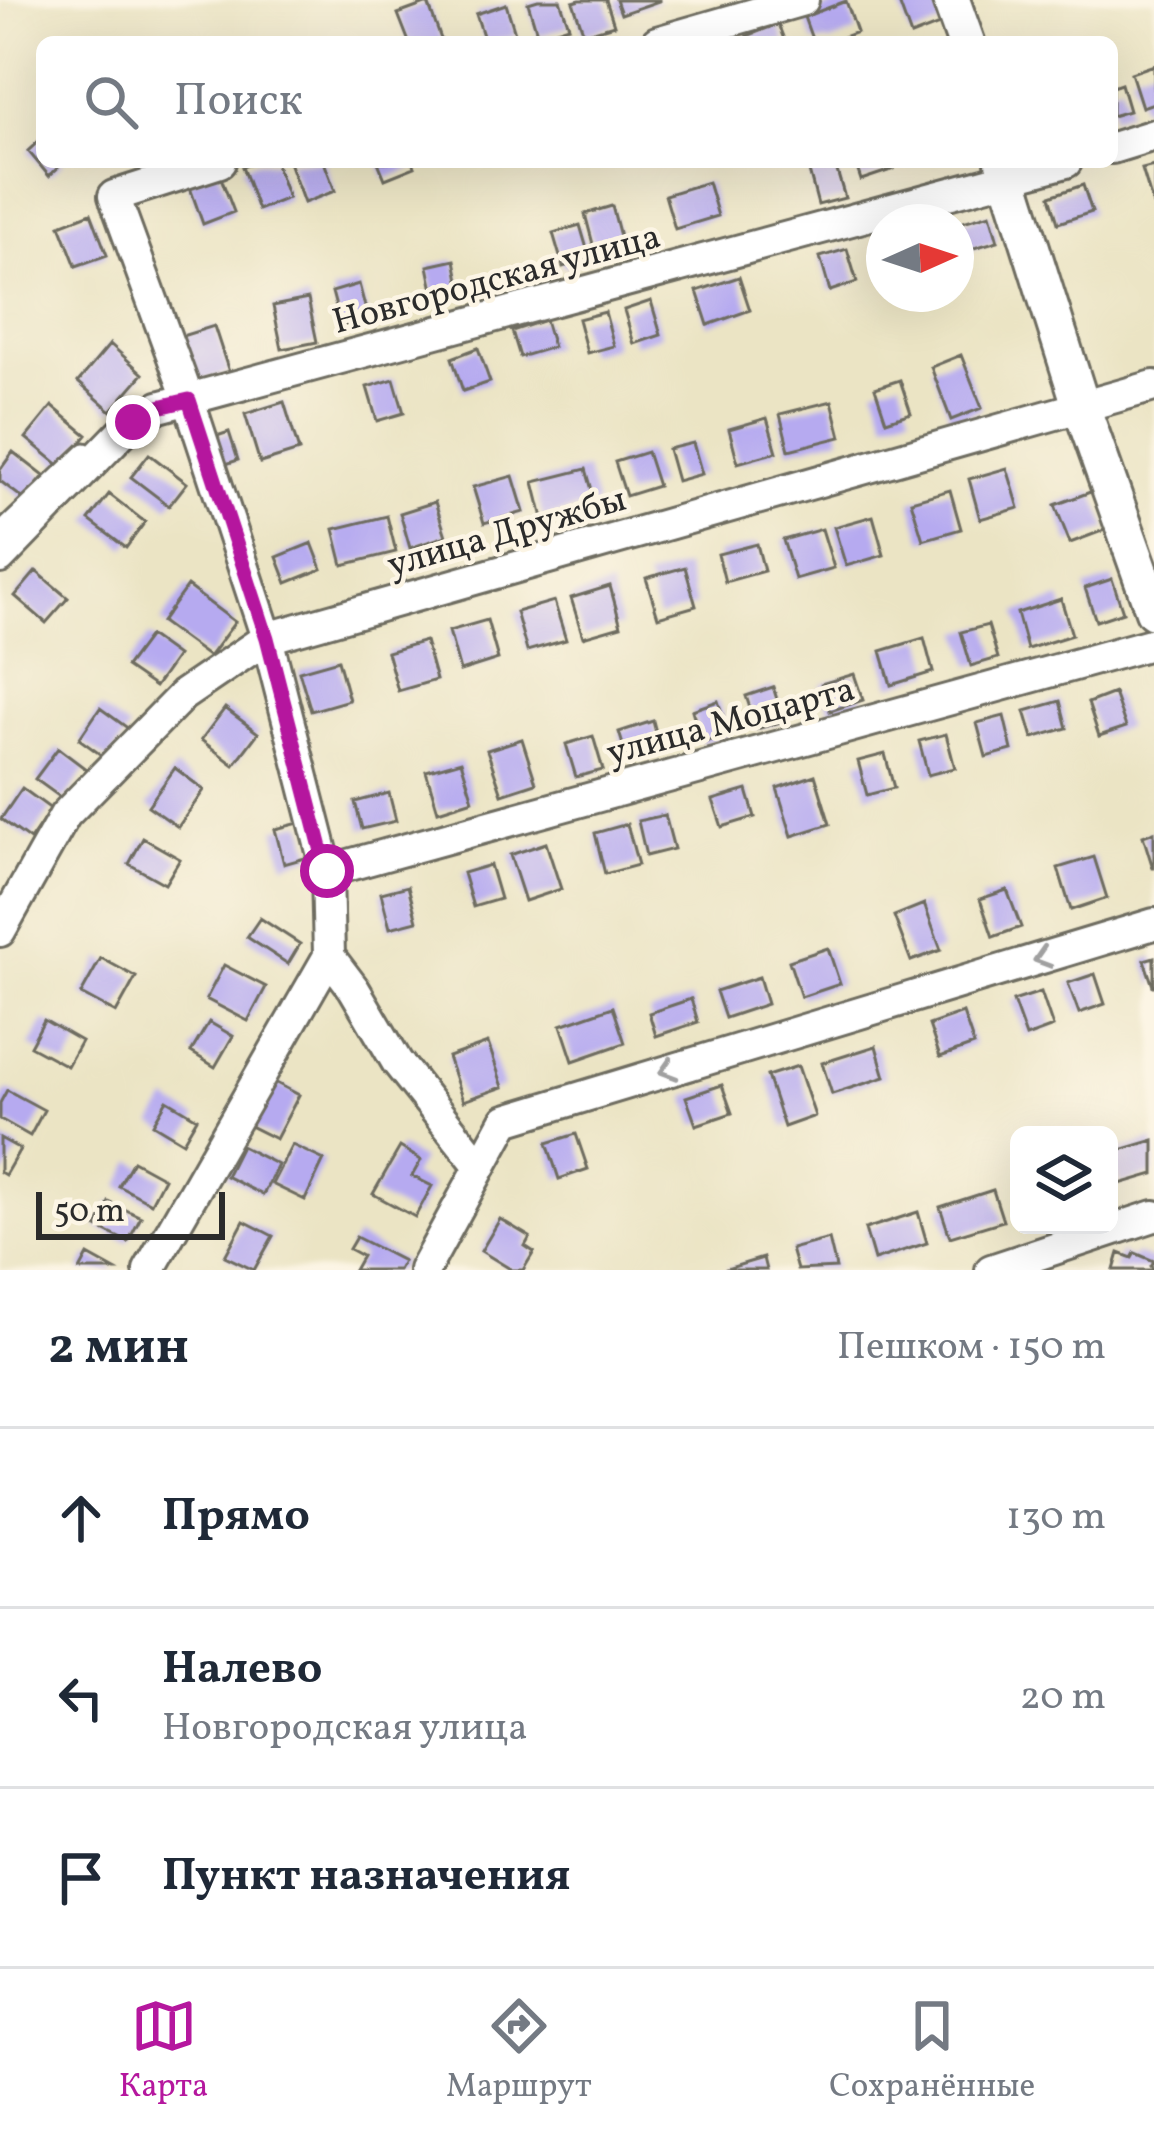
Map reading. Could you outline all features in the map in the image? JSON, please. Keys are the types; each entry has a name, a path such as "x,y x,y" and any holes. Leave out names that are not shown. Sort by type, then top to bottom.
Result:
{"street":[{"path":"678,36 803,0"},
{"path":"951,0 964,36"},
{"path":"1118,146 1154,135"},
{"path":"149,1270 328,956 327,871 267,638 189,400 114,196 201,168"},
{"path":"1007,171 1154,611"},
{"name":"Новгородская улица","path":"0,558 133,422 159,407 1007,171"},
{"name":"улица Дружбы","path":"0,931 65,815 183,695 267,638 1154,386"},
{"name":"улица Моцарта","path":"327,871 1154,643"},
{"path":"424,1270 506,1120 1154,925"},
{"path":"328,956 354,989 397,1062 480,1166"},
{"path":"991,1270 1154,1216"}],"lane":[{"path":"0,532 102,435 133,422"}],"building":[{"path":"560,0 569,26 538,36 528,3"},
{"path":"606,0 614,25 584,34 573,2"},
{"path":"616,0 659,0 659,1 621,14"},
{"path":"898,0 933,0 942,24 911,36"},
{"path":"846,1 857,32 811,36 804,17"},
{"path":"428,3 440,36 407,36 398,14"},
{"path":"506,4 516,36 483,36 476,14"},
{"path":"778,24 783,36 747,36"},
{"path":"1154,65 1154,103 1142,107 1131,73"},
{"path":"1118,85 1129,111 1118,114"},
{"path":"1154,166 1154,204 1153,205 1142,169"},
{"path":"242,168 277,168 288,198 258,210"},
{"path":"291,168 326,168 335,191 304,203"},
{"path":"380,168 412,168 385,179"},
{"path":"836,168 845,198 818,205 809,171"},
{"path":"857,168 894,168 894,169 861,180"},
{"path":"218,170 234,212 203,224 188,182"},
{"path":"708,182 718,216 675,229 665,195"},
{"path":"1083,185 1092,212 1058,223 1050,196"},
{"path":"612,206 621,240 594,248 585,214"},
{"path":"91,213 107,255 76,266 60,225"},
{"path":"990,214 998,241 974,248 974,219"},
{"path":"580,225 590,259 563,267 553,233"},
{"path":"847,249 857,282 830,291 820,257"},
{"path":"455,260 462,295 435,300 428,266"},
{"path":"739,277 750,310 708,325 697,291"},
{"path":"359,284 368,318 341,326 332,292"},
{"path":"308,299 317,342 282,349 273,306"},
{"path":"651,301 661,335 634,344 624,310"},
{"path":"605,312 614,346 587,353 578,319"},
{"path":"545,320 553,347 520,357 512,331"},
{"path":"214,326 229,372 197,382 182,336"},
{"path":"110,344 143,374 111,411 78,382"},
{"path":"478,348 490,382 463,391 452,358"},
{"path":"961,355 982,408 951,420 931,367"},
{"path":"394,379 404,413 377,421 367,387"},
{"path":"900,380 911,413 886,421 875,388"},
{"path":"832,401 841,437 789,450 780,414"},
{"path":"284,402 299,451 260,463 245,414"},
{"path":"52,406 87,435 61,467 26,438"},
{"path":"767,418 777,452 738,463 729,429"},
{"path":"229,432 238,460 217,467 208,439"},
{"path":"693,443 702,474 677,481 668,449"},
{"path":"13,452 44,476 25,500 0,481 0,470"},
{"path":"647,452 658,486 626,496 615,462"},
{"path":"149,454 187,483 169,506 131,477"},
{"path":"1007,468 1019,508 980,519 969,479"},
{"path":"586,469 596,504 543,518 534,482"},
{"path":"513,476 524,512 484,523 473,487"},
{"path":"950,490 961,529 923,540 911,501"},
{"path":"1093,491 1107,529 1070,543 1055,505"},
{"path":"109,494 145,522 126,548 89,520"},
{"path":"435,502 446,536 410,548 400,513"},
{"path":"387,516 396,552 343,565 334,529"},
{"path":"873,516 884,555 846,566 834,527"},
{"path":"822,529 834,568 795,579 783,540"},
{"path":"312,543 322,569 287,583 277,557"},
{"path":"757,544 764,571 725,582 718,554"},
{"path":"685,567 696,606 658,617 646,578"},
{"path":"36,571 68,598 46,623 15,596"},
{"path":"1112,579 1123,612 1096,621 1085,588"},
{"path":"187,586 235,622 209,657 161,622"},
{"path":"610,586 621,626 583,637 571,598"},
{"path":"1061,599 1072,635 1027,649 1017,613"},
{"path":"554,601 566,640 527,651 516,612"},
{"path":"487,620 498,659 460,671 449,631"},
{"path":"988,625 998,658 971,666 961,632"},
{"path":"149,636 177,656 155,687 126,667"},
{"path":"924,638 933,672 891,685 881,651"},
{"path":"425,641 436,680 398,691 387,652"},
{"path":"338,660 349,700 311,711 299,671"},
{"path":"854,674 863,700 830,711 821,684"},
{"path":"773,687 784,721 757,729 746,696"},
{"path":"1114,693 1126,727 1099,736 1088,703"},
{"path":"718,701 729,735 702,743 692,710"},
{"path":"1060,701 1067,728 1033,738 1025,711"},
{"path":"100,708 129,729 108,760 79,739"},
{"path":"225,708 258,733 234,765 201,740"},
{"path":"1004,716 1012,750 986,757 977,723"},
{"path":"653,721 660,748 627,758 619,732"},
{"path":"946,734 955,768 928,775 919,741"},
{"path":"593,736 603,770 576,777 566,744"},
{"path":"522,739 536,783 502,794 487,750"},
{"path":"58,748 86,769 64,800 35,779"},
{"path":"885,754 894,788 867,795 858,761"},
{"path":"461,761 473,800 438,811 426,771"},
{"path":"175,768 204,790 178,827 148,806"},
{"path":"815,775 830,824 792,836 777,788"},
{"path":"22,788 51,809 30,840 1,819"},
{"path":"747,790 755,817 722,827 713,800"},
{"path":"389,793 396,821 362,829 355,802"},
{"path":"665,815 674,849 646,856 638,821"},
{"path":"303,822 312,856 284,864 275,829"},
{"path":"627,824 638,865 605,874 595,833"},
{"path":"1154,832 1154,868 1153,868 1143,836"},
{"path":"143,838 180,859 165,884 129,864"},
{"path":"546,843 561,889 525,901 510,855"},
{"path":"1094,857 1107,898 1071,910 1058,868"},
{"path":"490,865 500,899 473,907 463,873"},
{"path":"408,886 417,921 390,928 381,893"},
{"path":"1007,890 1021,927 993,937 980,899"},
{"path":"924,904 941,950 911,961 894,916"},
{"path":"260,918 300,944 288,964 247,937"},
{"path":"828,948 840,984 801,997 789,961"},
{"path":"1154,957 1154,986 1153,986 1144,960"},
{"path":"101,958 136,977 116,1013 81,994"},
{"path":"224,965 266,987 248,1021 206,999"},
{"path":"1095,974 1105,1004 1079,1013 1068,983"},
{"path":"759,977 767,1004 725,1018 716,991"},
{"path":"1041,992 1053,1027 1026,1037 1013,1001"},
{"path":"691,999 698,1022 656,1036 649,1013"},
{"path":"613,1007 625,1043 573,1061 561,1025"},
{"path":"963,1013 974,1045 940,1057 929,1025"},
{"path":"44,1020 81,1041 67,1066 30,1046"},
{"path":"209,1022 233,1036 215,1067 191,1052"},
{"path":"488,1043 503,1087 463,1101 448,1057"},
{"path":"876,1046 885,1077 832,1094 822,1063"},
{"path":"798,1066 815,1116 784,1127 767,1076"},
{"path":"263,1076 299,1095 276,1139 240,1121"},
{"path":"722,1085 732,1113 696,1125 686,1097"},
{"path":"7,1090 44,1110 30,1136 0,1119 0,1103"},
{"path":"167,1100 197,1118 183,1142 153,1124"},
{"path":"576,1134 588,1169 559,1179 547,1143"},
{"path":"0,1138 20,1149 5,1175 0,1172"},
{"path":"1154,1140 1154,1174 1120,1184 1118,1151"},
{"path":"292,1145 324,1160 305,1200 272,1184"},
{"path":"241,1146 278,1165 263,1195 226,1176"},
{"path":"400,1147 421,1160 412,1176 432,1186 415,1217 373,1194"},
{"path":"133,1161 164,1178 151,1203 119,1186"},
{"path":"993,1190 1003,1221 950,1237 940,1207"},
{"path":"109,1202 141,1217 128,1242 97,1227"},
{"path":"918,1212 927,1243 874,1260 865,1229"},
{"path":"500,1219 530,1237 525,1246 534,1252 523,1270 512,1270 481,1251"},
{"path":"244,1221 273,1236 254,1270 225,1256"},
{"path":"356,1237 403,1261 398,1270 354,1270 362,1256 349,1249"},
{"path":"829,1239 836,1268 797,1270 791,1249"},
{"path":"1119,1253 1154,1261 1154,1270 1114,1270"},
{"path":"88,1255 115,1270 80,1270"},
{"path":"763,1258 766,1270 726,1270 726,1269"}],"route":[{"path":"133,422 159,407 189,400 267,638 327,871"}]}
